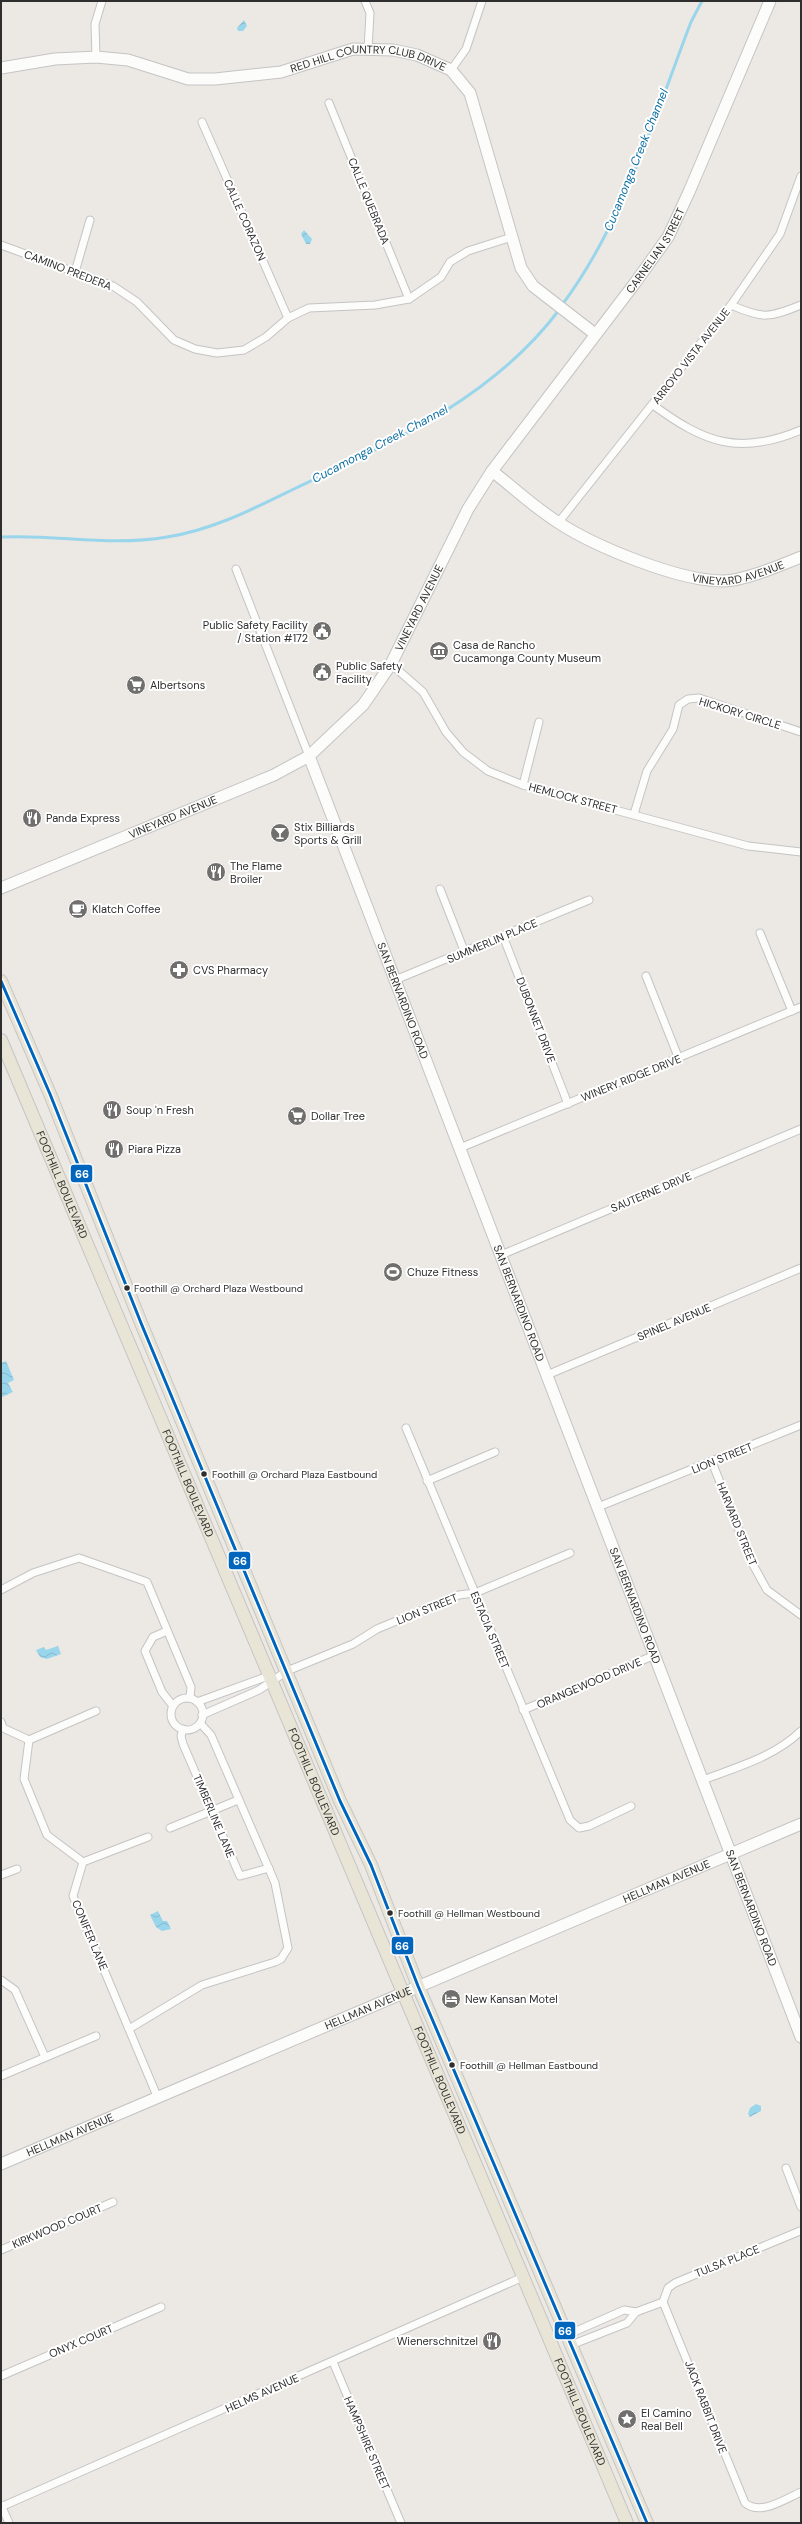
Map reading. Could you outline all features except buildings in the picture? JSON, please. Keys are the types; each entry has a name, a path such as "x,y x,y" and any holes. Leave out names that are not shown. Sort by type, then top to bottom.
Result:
{"main road":[{"name":"FOOTHILL BOULEVARD","path":"1,981 50,1094 141,1323 340,1801 371,1865 418,1986 647,2523"},
{"name":"FOOTHILL BOULEVARD","path":"1,1040 627,2523"}],"street":[{"path":"96,57 95,24 102,1"},
{"path":"365,1 370,13 368,49"},
{"path":"451,70 466,49 482,1"},
{"name":"CARNELIAN STREET","path":"492,471 635,283 668,237 690,192 770,1"},
{"name":"RED HILL COUNTRY CLUB DRIVE","path":"1,68 54,59 96,57 128,60 188,79 215,79 281,72 353,49 368,49 393,50 417,55 451,70 470,94 521,268 533,286 577,322 595,334"},
{"name":"CALLE QUEBRADA","path":"329,103 409,299"},
{"name":"CALLE CORAZON","path":"202,122 288,318"},
{"name":"ARROYO VISTA AVENUE","path":"558,523 731,305 780,234 801,176"},
{"path":"75,272 90,220"},
{"name":"CAMINO PREDERA","path":"1,245 113,286 137,302 174,340 196,349 217,352 244,350 266,337 288,318 309,308 375,305 409,299 441,277 450,262 468,251 512,237"},
{"path":"731,305 754,316 769,316 801,304"},
{"path":"653,405 682,426 710,439 743,445 778,439 801,430"},
{"name":"VINEYARD AVENUE","path":"1,888 207,802 238,792 309,756 363,705 391,664 468,509 492,471 558,523 601,546 674,573 699,579 724,581 772,569 801,557"},
{"name":"SAN BERNARDINO ROAD","path":"236,569 501,1254 801,2037"},
{"name":"HEMLOCK STREET","path":"391,664 423,692 446,732 463,752 488,771 523,785 748,846 801,852"},
{"name":"HICKORY CIRCLE","path":"634,814 647,771 673,729 679,705 688,699 699,698 801,732"},
{"path":"523,785 539,722"},
{"path":"440,889 465,953"},
{"name":"SUMMERLIN PLACE","path":"395,980 465,953 589,900"},
{"path":"760,933 792,1011"},
{"name":"DUBONNET DRIVE","path":"503,936 568,1104"},
{"path":"646,976 679,1059"},
{"name":"WINERY RIDGE DRIVE","path":"460,1148 679,1059 801,1007"},
{"name":"SAUTERNE DRIVE","path":"501,1254 801,1129"},
{"name":"SPINEL AVENUE","path":"547,1375 801,1268"},
{"name":"LION STREET","path":"598,1507 801,1425"},
{"name":"ESTACIA STREET","path":"406,1428 570,1820 579,1828 589,1826 631,1806"},
{"path":"427,1481 495,1452"},
{"name":"HARVARD STREET","path":"712,1462 751,1561 768,1590 801,1615"},
{"name":"LION STREET","path":"287,1671 353,1644 377,1629 460,1594 475,1593 570,1553"},
{"path":"1,1590 33,1573 79,1558 147,1582 191,1687 190,1698"},
{"path":"167,1631 153,1637 144,1651 162,1692 173,1706 173,1720 183,1729 191,1729 200,1723 202,1715 201,1707 197,1702 190,1698 180,1699 173,1706"},
{"name":"ORANGEWOOD DRIVE","path":"523,1710 655,1655"},
{"path":"197,1702 287,1671"},
{"path":"202,1715 259,1690 270,1678"},
{"path":"1,1722 4,1728 29,1740 96,1712"},
{"path":"129,2028 202,1985 275,1962 287,1952 288,1948 278,1894 269,1868 238,1800 211,1735 200,1723"},
{"name":"TIMBERLINE LANE","path":"183,1729 181,1736 184,1744 211,1811 240,1876 269,1868"},
{"path":"703,1780 772,1753 790,1742 801,1731"},
{"path":"29,1740 24,1779 47,1835 83,1862 148,1837"},
{"path":"170,1828 238,1800"},
{"name":"HELLMAN AVENUE","path":"1,2164 157,2096 801,1824"},
{"name":"CONIFER LANE","path":"83,1862 73,1896 157,2096"},
{"path":"1,1876 17,1869"},
{"path":"1,1980 15,1990 45,2057"},
{"path":"1,2076 96,2036"},
{"path":"786,2168 801,2207"},
{"name":"KIRKWOOD COURT","path":"1,2250 113,2202"},
{"name":"TULSA PLACE","path":"663,2302 668,2288 675,2283 801,2230"},
{"name":"HELMS AVENUE","path":"1,2506 523,2278"},
{"path":"569,2340 613,2328 627,2322 636,2312 663,2302"},
{"name":"JACK RABBIT DRIVE","path":"663,2302 745,2503 754,2509 763,2508 801,2492"},
{"name":"ONYX COURT","path":"1,2376 161,2307"},
{"path":"569,2340 608,2317 624,2310 636,2312"},
{"path":"608,2317 613,2328"},
{"name":"HAMPSHIRE STREET","path":"333,2362 401,2523"},
{"path":"1,2506 9,2523"}],"water":[{"path":"244,20 247,26 243,31 238,31 237,28"},
{"path":"304,230 312,239 310,244 306,244 301,234"},
{"path":"6,1361 14,1380 8,1383 13,1392 2,1397 1,1363"},
{"path":"58,1646 61,1654 47,1659 40,1657 36,1650 44,1647 46,1650"},
{"path":"158,1911 163,1921 167,1921 171,1929 162,1931 156,1927 150,1915"},
{"path":"756,2104 761,2106 761,2111 750,2117 748,2114 750,2108"}],"waterway":[{"name":"Cucamonga Creek Channel","path":"562,305 584,273 620,204 636,168 691,22 702,1"},
{"name":"Cucamonga Creek Channel","path":"1,537 42,537 104,541 146,540 184,534 217,524 265,503 368,453 439,415 472,393 504,368 533,341 559,310"}],"transit line":[{"name":"66","path":"1,981 50,1094 141,1323 340,1801 371,1865 418,1986 647,2523"}],"place":[{"name":"Public Safety Facility / Station #172","path":"322,631"},
{"name":"Casa de Rancho Cucamonga County Museum","path":"439,651"},
{"name":"Public Safety Facility","path":"322,672"},
{"name":"Albertsons","path":"136,685"},
{"name":"Panda Express","path":"32,818"},
{"name":"Stix Billiards Sports & Grill","path":"280,833"},
{"name":"The Flame Broiler","path":"216,872"},
{"name":"Klatch Coffee","path":"78,909"},
{"name":"CVS Pharmacy","path":"179,970"},
{"name":"Soup 'n Fresh","path":"112,1110"},
{"name":"Dollar Tree","path":"297,1116"},
{"name":"Piara Pizza","path":"114,1149"},
{"name":"Chuze Fitness","path":"393,1272"},
{"name":"Foothill @ Orchard Plaza Westbound","path":"127,1288"},
{"name":"Foothill @ Orchard Plaza Eastbound","path":"204,1474"},
{"name":"Foothill @ Hellman Westbound","path":"390,1913"},
{"name":"New Kansan Motel","path":"451,1999"},
{"name":"Foothill @ Hellman Eastbound","path":"452,2065"},
{"name":"Wienerschnitzel","path":"492,2341"},
{"name":"El Camino Real Bell","path":"627,2419"}]}
